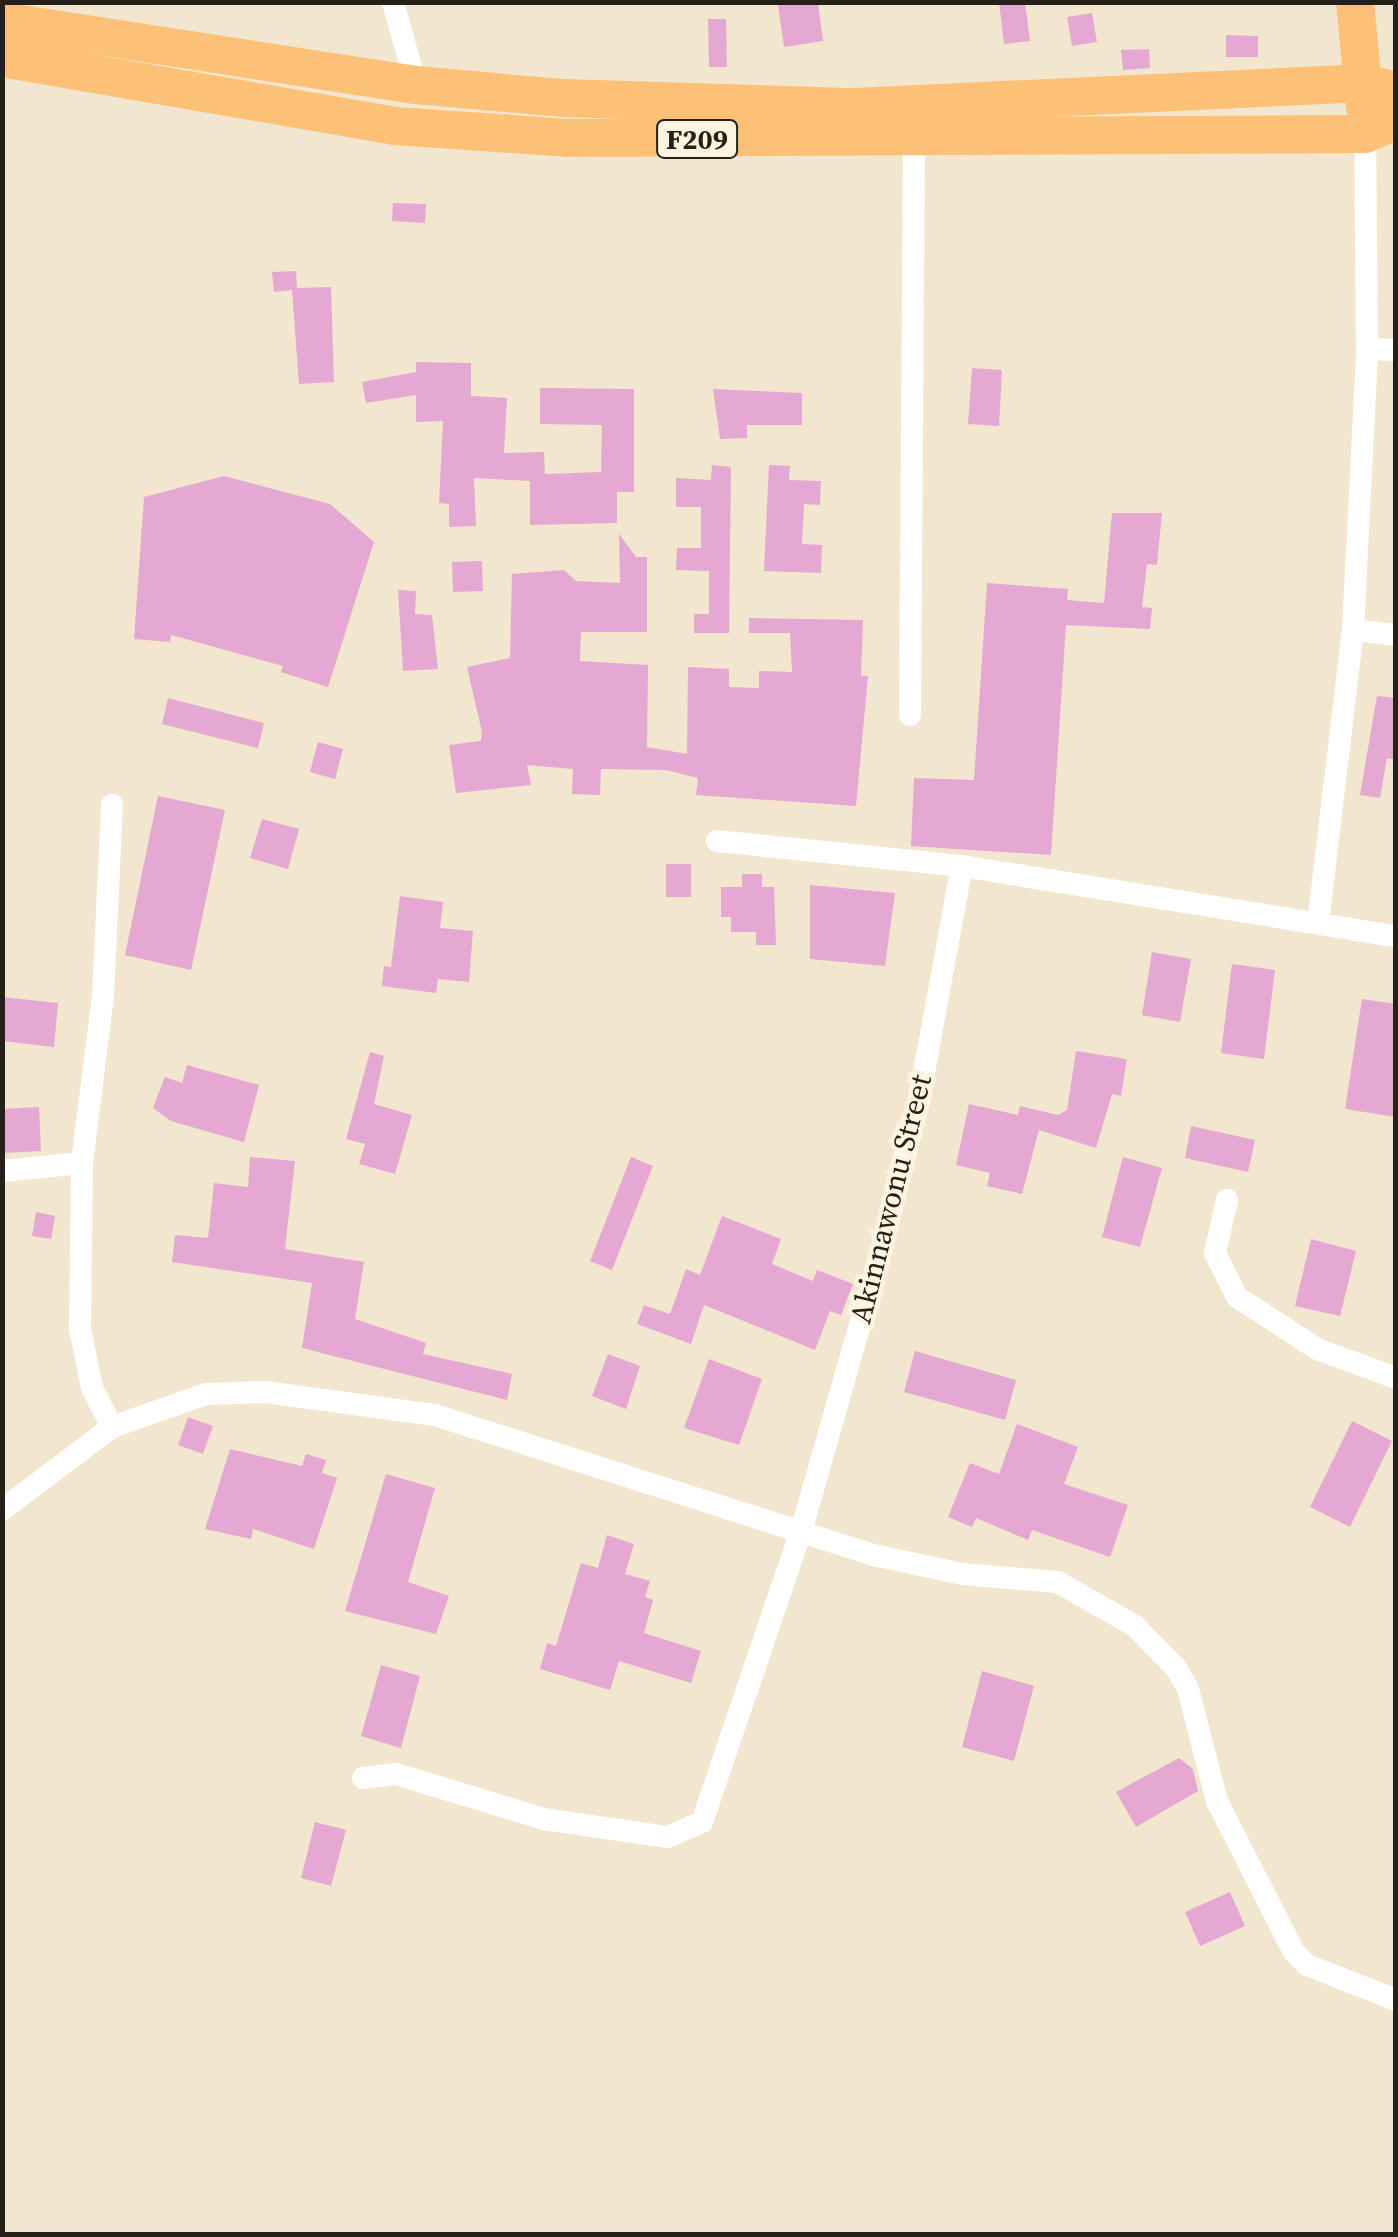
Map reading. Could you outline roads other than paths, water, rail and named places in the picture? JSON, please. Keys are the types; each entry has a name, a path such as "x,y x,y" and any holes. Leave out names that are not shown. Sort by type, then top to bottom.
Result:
{"main road":[{"path":"1355,2 1380,87 1380,128"},
{"name":"F209","path":"2,20 416,85 563,98 855,107 1380,87"},
{"name":"F209","path":"2,58 394,126 568,138 914,138 1380,128"}],"street":[{"path":"394,2 416,85"},
{"path":"1318,923 1354,630 1380,128"},
{"path":"910,715 914,138"},
{"path":"1367,349 1396,350"},
{"path":"1354,630 1396,634"},
{"path":"112,805 102,996 82,1163 80,1329 92,1388 112,1426"},
{"path":"717,841 962,866 1396,936"},
{"name":"Akinnawonu Street","path":"363,1778 396,1774 544,1819 668,1837 690,1833 702,1822 802,1528 918,1105 962,866"},
{"path":"2,1171 82,1163"},
{"path":"1227,1200 1216,1254 1236,1297 1317,1348 1396,1378"},
{"path":"2,1510 112,1426 206,1394 316,1397 436,1415 802,1528 873,1554 945,1570 1058,1582 1135,1626 1188,1689 1217,1801 1294,1952 1308,1965 1396,2000"}]}
